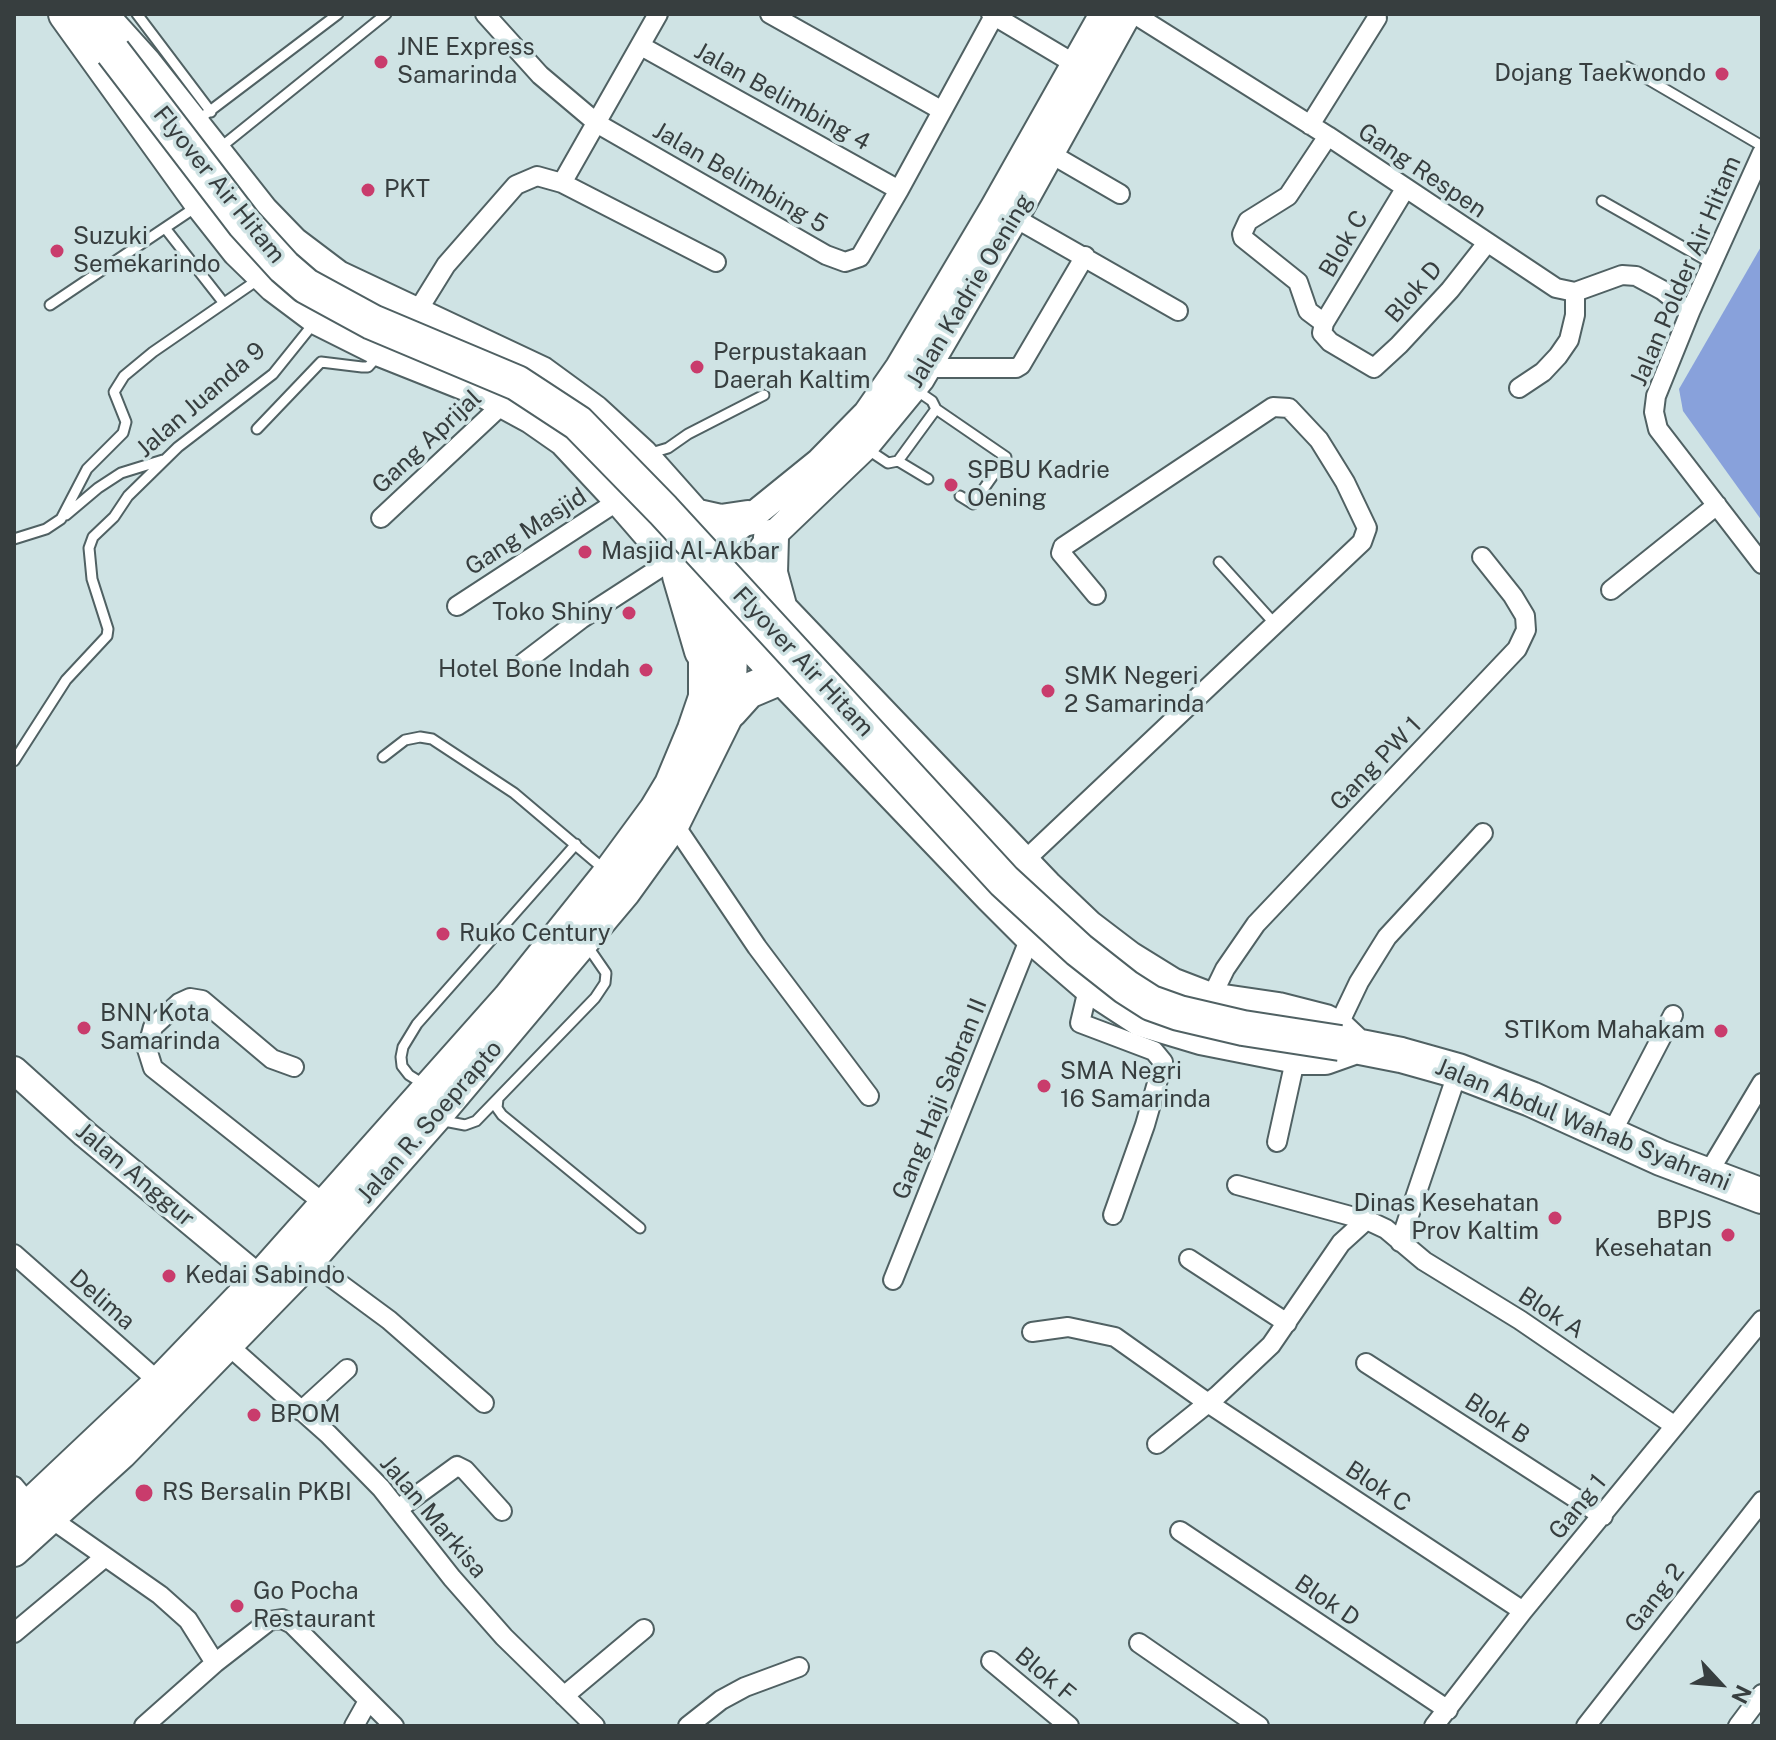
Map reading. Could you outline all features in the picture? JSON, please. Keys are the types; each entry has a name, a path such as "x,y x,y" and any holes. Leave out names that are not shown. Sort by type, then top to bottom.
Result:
{"highway":[{"name":"Jalan Abdul Wahab Syahrani","path":"82,15 145,65 201,118 213,154 292,244 337,278 541,374 593,412 641,456 745,573 915,742 941,778 977,807 1022,863 1087,927 1129,959 1171,985 1210,1000 1278,1010 1325,1022 1344,1039 1458,1071 1762,1196"},
{"name":"Jalan Abdul Wahab Syahrani","path":"82,15 202,203 239,250 319,318 383,350 486,391 532,416 565,439 781,677 1031,935 1089,985 1141,1019 1201,1037 1296,1056 1325,1057 1344,1039"},
{"name":"Flyover Air Hitam","path":"82,15 244,223 284,267 306,286 372,322 517,383 578,423 663,510 1004,881 1091,959 1138,995 1179,1013 1243,1028 1344,1039"},
{"path":"694,516 760,527 779,606"},
{"path":"674,562 691,606 702,651"},
{"path":"730,711 748,691 781,677"},
{"path":"909,810 941,778"}],"main road":[{"name":"Jalan Kadrie Oening","path":"760,527 865,447 920,378 1051,154 1103,14"},
{"name":"Jalan Kadrie Oening","path":"760,527 867,413 1084,70 1131,14"},
{"path":"720,545 760,527"},
{"path":"745,573 760,527"},
{"name":"Jalan R. Soeprapto","path":"27,1507 121,1454 229,1346 326,1205 508,998 655,809 670,784 704,697 702,651 706,597 720,545"},
{"name":"Jalan R. Soeprapto","path":"14,1551 27,1507 159,1382 268,1286 309,1261 435,1118 625,892 674,824 730,711 733,625 745,573"},
{"name":"Jalan Anggur","path":"14,1070 85,1134 268,1286"}],"street":[{"name":"Jalan Belimbing 5","path":"485,14 540,75 598,124 826,255 845,262 860,257 899,190"},
{"path":"562,183 658,14"},
{"path":"770,14 941,110"},
{"name":"Gang Respen","path":"1131,14 1328,136 1556,288 1575,292"},
{"path":"899,190 994,15 1084,70"},
{"path":"1310,125 1377,18"},
{"name":"Jalan Belimbing 4","path":"641,46 899,190"},
{"path":"1324,323 1308,311 1298,282 1242,234 1248,221 1288,196 1328,136"},
{"name":"Jalan Polder Air Hitam","path":"1762,153 1690,312 1656,396 1654,412 1658,429 1762,564"},
{"path":"1051,154 1120,194"},
{"path":"415,315 446,265 516,185 537,176 562,183 716,262"},
{"name":"Blok C","path":"1324,323 1405,189"},
{"path":"1015,218 1178,311"},
{"name":"Blok D","path":"1324,323 1323,337 1374,368 1450,290 1487,243"},
{"path":"920,378 1021,365 1085,256"},
{"path":"1519,388 1551,364 1569,340 1575,315 1575,292 1622,275 1636,276 1662,290 1690,312"},
{"name":"Gang Aprijal","path":"381,518 505,402"},
{"path":"1022,863 1362,542 1367,528 1319,440 1289,408 1273,407 1063,547 1061,553 1096,595"},
{"name":"Gang Masjid","path":"457,606 621,499"},
{"path":"1611,590 1717,505"},
{"name":"Gang PW 1","path":"1210,1000 1225,969 1256,924 1517,649 1526,630 1525,616 1482,557"},
{"path":"522,664 581,619 674,562"},
{"path":"674,824 757,947 869,1096"},
{"path":"1344,1039 1359,982 1387,937 1483,833"},
{"name":"Gang Haji Sabran II","path":"893,1280 1031,935"},
{"path":"1089,985 1080,1023 1154,1051 1163,1062 1145,1125 1113,1215"},
{"path":"294,1067 272,1059 202,1000 190,998 179,1003 153,1027 147,1049 153,1068 326,1205"},
{"path":"1610,1136 1673,1015"},
{"path":"1277,1142 1296,1056"},
{"path":"1400,1242 1458,1071"},
{"path":"1707,1175 1762,1083"},
{"name":"Blok A","path":"1237,1185 1369,1221 1386,1229 1424,1261 1520,1320 1675,1426"},
{"path":"1157,1444 1261,1355 1287,1323 1341,1243 1369,1221"},
{"name":"Delima","path":"14,1254 159,1382"},
{"path":"1189,1259 1287,1323"},
{"path":"309,1261 399,1328 484,1403"},
{"name":"Gang 1","path":"1434,1726 1523,1611 1762,1320"},
{"name":"Blok C","path":"1032,1332 1068,1327 1115,1337 1208,1403 1523,1611"},
{"name":"Jalan Markisa","path":"229,1346 371,1477 504,1637 595,1726"},
{"name":"Blok B","path":"1366,1363 1603,1516"},
{"path":"301,1411 347,1369"},
{"path":"398,1509 457,1466 465,1470 502,1511"},
{"name":"Gang 2","path":"1586,1726 1762,1501"},
{"path":"27,1507 160,1595 188,1620 215,1663"},
{"name":"Blok D","path":"1180,1531 1448,1710"},
{"path":"14,1633 105,1557"},
{"path":"144,1726 215,1663 269,1621 282,1619 292,1624 394,1726"},
{"path":"564,1696 644,1629"},
{"path":"1139,1643 1259,1726"},
{"name":"Blok F","path":"991,1661 1069,1726"},
{"path":"688,1726 721,1700 745,1687 799,1667"},
{"path":"1738,1726 1762,1694"},
{"path":"354,1726 368,1701"}],"lane":[{"path":"137,14 201,118 338,14"},
{"path":"213,154 386,14"},
{"path":"1627,67 1762,146"},
{"path":"1602,201 1713,264"},
{"path":"50,305 202,203"},
{"path":"165,228 223,302"},
{"path":"61,519 87,469 126,428 114,392 116,385 153,352 265,275"},
{"name":"Jalan Juanda 9","path":"14,761 66,680 107,636 108,629 92,579 90,542 114,517 128,496 166,459 273,374 319,318"},
{"path":"257,429 321,362 368,367 383,350"},
{"path":"920,378 936,409 1006,457 973,504 960,496"},
{"path":"641,456 668,448 688,434 764,395"},
{"path":"898,461 936,409"},
{"path":"865,447 888,463 898,461 928,479"},
{"path":"14,539 46,529 121,473 166,459"},
{"path":"1219,562 1275,624"},
{"path":"383,757 405,740 420,737 432,739 514,793 608,873"},
{"path":"430,1088 409,1075 402,1066 403,1047 417,1024 576,844"},
{"path":"435,1118 465,1125 476,1121 595,998 605,983 603,966 584,941"},
{"path":"498,1099 497,1108 502,1115 640,1228"}],"water":[{"path":"1762,245 1762,521 1683,411 1679,389"}],"place":[{"name":"JNE Express Samarinda","path":"381,62"},
{"name":"Dojang Taekwondo","path":"1722,74"},
{"name":"PKT","path":"368,190"},
{"name":"Suzuki Semekarindo","path":"57,251"},
{"name":"Perpustakaan Daerah Kaltim","path":"697,367"},
{"name":"SPBU Kadrie Oening","path":"951,485"},
{"name":"Masjid Al-Akbar","path":"585,552"},
{"name":"Toko Shiny","path":"629,613"},
{"name":"Hotel Bone Indah","path":"646,670"},
{"name":"SMK Negeri 2 Samarinda","path":"1048,691"},
{"name":"Ruko Century","path":"443,934"},
{"name":"BNN Kota Samarinda","path":"84,1028"},
{"name":"STIKom Mahakam","path":"1721,1031"},
{"name":"SMA Negri 16 Samarinda","path":"1044,1086"},
{"name":"Dinas Kesehatan Prov Kaltim","path":"1555,1218"},
{"name":"BPJS Kesehatan","path":"1728,1235"},
{"name":"Kedai Sabindo","path":"169,1276"},
{"name":"BPOM","path":"254,1415"},
{"name":"RS Bersalin PKBI","path":"144,1493"},
{"name":"Go Pocha Restaurant","path":"237,1606"}]}
